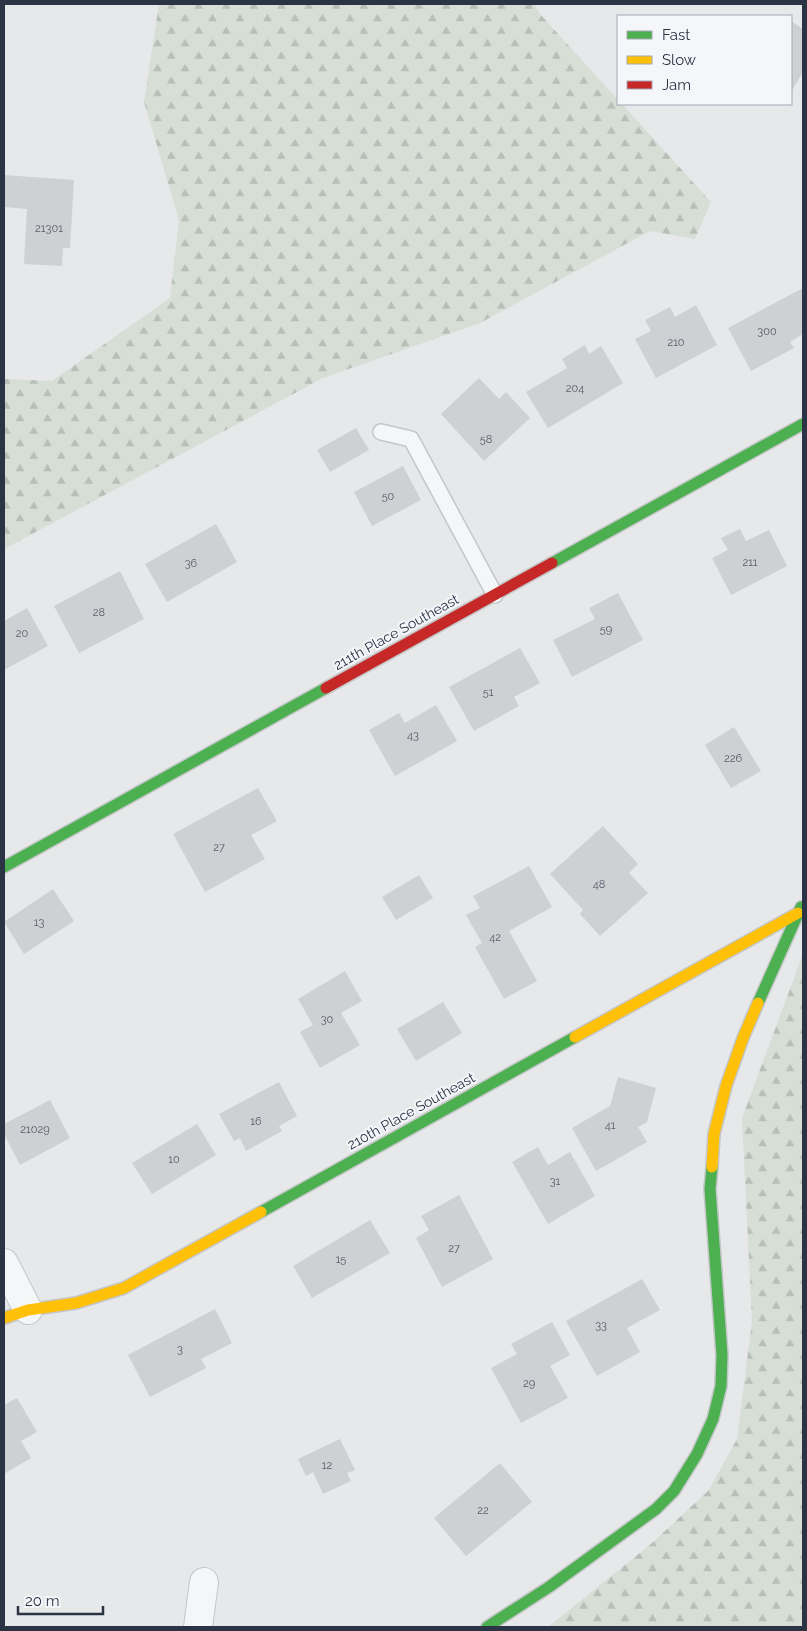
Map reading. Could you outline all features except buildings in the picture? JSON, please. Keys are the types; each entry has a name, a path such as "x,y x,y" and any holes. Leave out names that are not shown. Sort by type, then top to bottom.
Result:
{"street":[{"name":"211th Place Southeast","path":"4,867 803,424"},
{"name":"210th Place Southeast","path":"16,1314 76,1303 124,1288 801,907"},
{"path":"487,1627 656,1509 674,1491 701,1446 712,1419 721,1386 722,1370 710,1188 714,1134 726,1086 742,1038 801,907"},
{"path":"4,1263 16,1314"},
{"path":"198,1627 204,1582"}],"lane":[{"path":"381,432 411,440 495,594"}],"green space":[{"path":"159,4 535,4 540,14 617,99 617,105 623,105 711,202 695,239 650,231 480,323 323,378 4,549 4,379 52,381 170,298 179,220 144,102"},
{"path":"803,954 803,1627 548,1627 651,1544 709,1490 737,1439 752,1321 742,1118"}],"traffic: fast":[{"path":"552,563 803,424"},
{"path":"4,867 326,688"},
{"path":"758,1003 801,907"},
{"path":"261,1212 575,1037"},
{"path":"487,1627 549,1587 656,1509 674,1491 697,1454 713,1419 721,1386 722,1355 710,1189 712,1167"}],"traffic: slow":[{"path":"575,1037 798,913"},
{"path":"712,1167 714,1134 726,1086 758,1003"},
{"path":"4,1318 28,1310 76,1303 124,1288 261,1212"}],"traffic: jam":[{"path":"326,688 552,563"}]}
